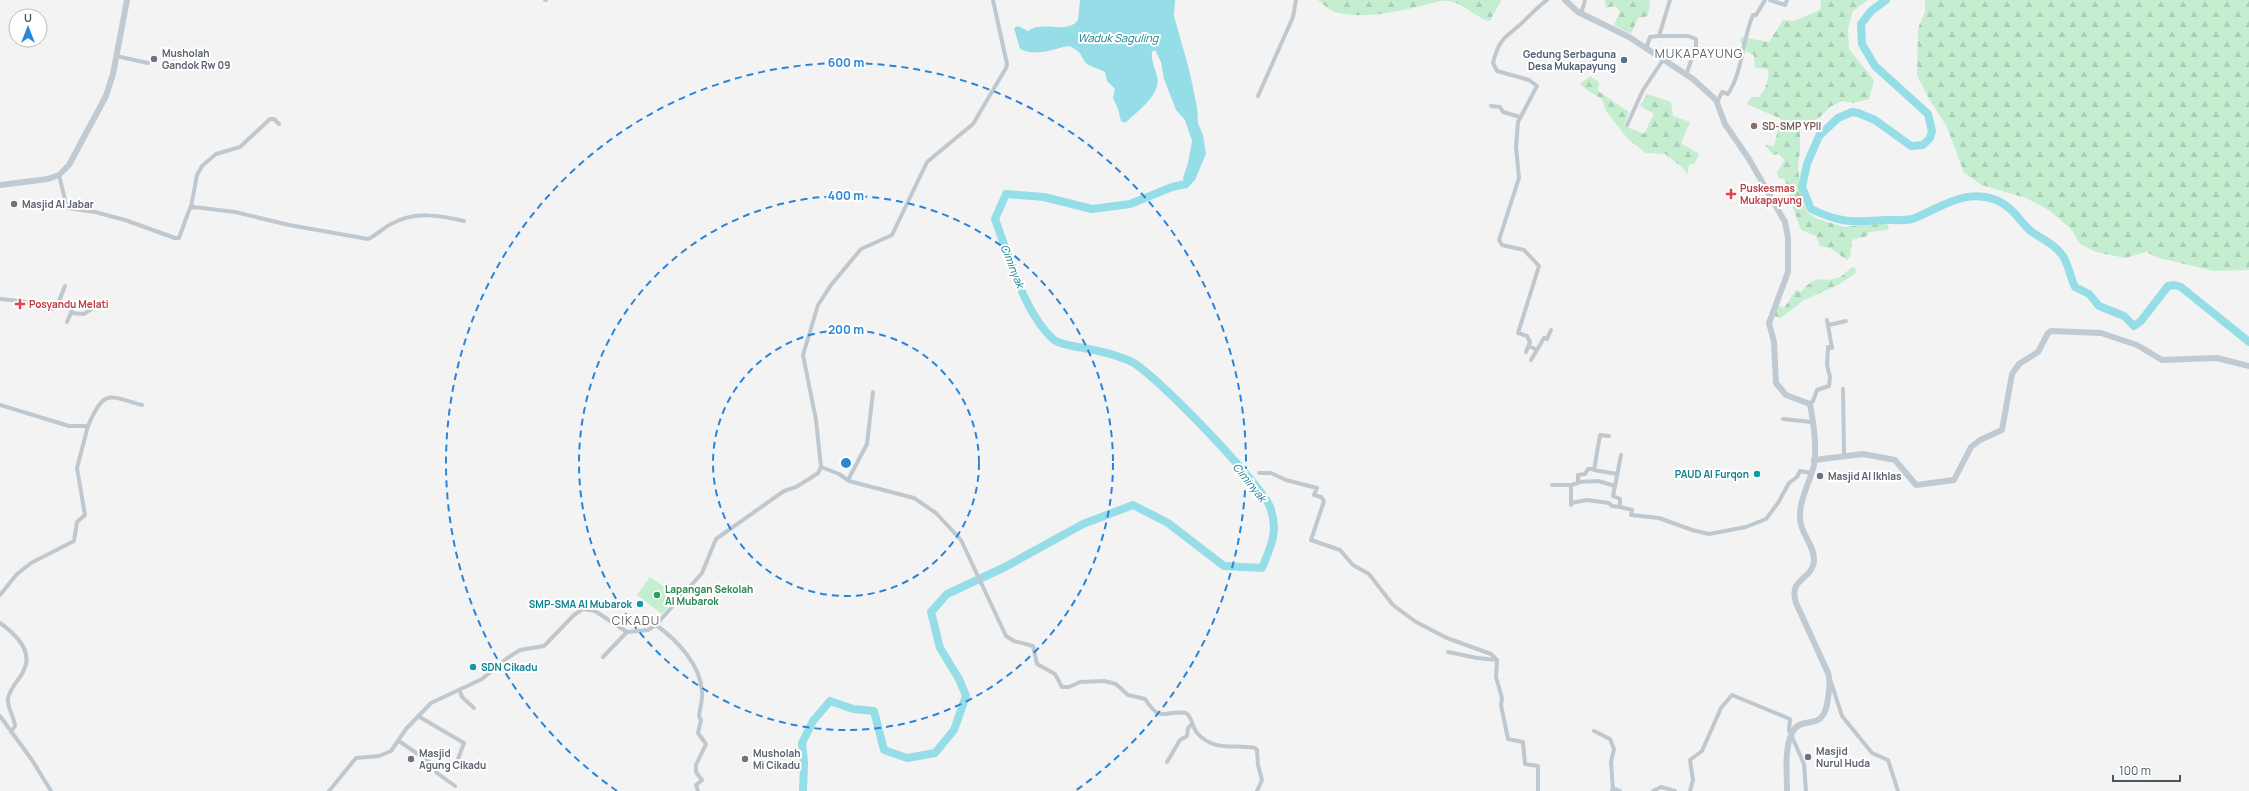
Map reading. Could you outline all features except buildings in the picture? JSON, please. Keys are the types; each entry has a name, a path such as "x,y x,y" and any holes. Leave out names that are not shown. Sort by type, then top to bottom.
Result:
{"street":[{"path":"0,185 40,181 59,175 75,155 103,102 113,74 127,0"},
{"path":"329,791 356,758 385,754 395,748 418,716 431,703 460,691 482,679 506,659 520,650 544,646 574,615 583,609 595,611 627,632 648,630 656,625 702,573 716,539 784,491 796,487 813,477 821,468 816,420 803,355 815,312 826,292 862,249 892,235 930,159 968,129 980,115 1006,68 1004,47 993,0"},
{"path":"1258,96 1293,17 1296,0"},
{"path":"1526,352 1530,346 1528,336 1518,333 1539,266 1524,250 1502,245 1500,240 1519,178 1516,147 1520,117 1537,85 1515,75 1497,71 1493,63 1496,50 1504,38 1526,20 1537,6 1547,0"},
{"path":"1565,0 1582,14 1614,29 1686,75 1710,93 1717,103 1725,124 1749,159 1785,222 1788,238 1788,272 1769,323 1774,342 1776,383 1786,395 1810,404"},
{"path":"1582,14 1585,0"},
{"path":"1659,36 1670,0"},
{"path":"1717,103 1722,92 1728,94 1734,84 1746,33 1753,15 1756,15 1765,0"},
{"path":"1770,0 1785,5 1787,0"},
{"path":"1646,49 1650,37 1694,37 1696,39 1696,47 1686,75"},
{"path":"116,56 148,63"},
{"path":"1627,125 1643,90 1663,60"},
{"path":"1491,106 1500,107 1503,112 1520,117"},
{"path":"59,175 67,208 95,212 125,220 178,238 191,208 197,175 202,166 216,154 240,147 270,119 274,119 278,124"},
{"path":"191,208 235,212 289,225 368,239 390,224 415,216 433,215 464,220"},
{"path":"0,299 21,301 52,309 59,301 65,286"},
{"path":"59,301 72,307 67,322"},
{"path":"71,313 84,314 97,305"},
{"path":"1846,321 1828,322 1832,348 1828,348 1827,365 1830,378 1829,386 1817,390 1813,401 1810,404 1814,460 1800,517 1802,528 1813,550 1813,563 1810,571 1796,585 1793,592 1796,603 1829,677 1842,716 1872,752 1888,760 1898,791"},
{"path":"1531,360 1544,338 1547,339 1551,330"},
{"path":"1814,460 1844,455 1863,454 1895,460 1916,484 1954,480 1971,447 1980,440 2002,430 2012,374 2019,364 2038,352 2048,333 2051,331 2101,332 2137,345 2162,360 2217,358 2249,366"},
{"path":"1530,346 1537,350"},
{"path":"1843,389 1844,455"},
{"path":"848,480 867,444 873,392"},
{"path":"0,595 17,574 31,563 74,541 77,522 85,515 77,468 88,426 101,402 107,397 118,398 142,406"},
{"path":"0,405 69,426 88,426"},
{"path":"1783,419 1812,422"},
{"path":"1594,469 1600,435 1609,436"},
{"path":"1620,507 1620,499 1613,496 1621,455"},
{"path":"821,468 835,472 848,480 914,498 936,513 961,540 1006,636 1014,641 1033,646 1037,664 1055,674 1062,687 1069,687 1080,682 1111,682 1116,684 1128,695 1146,699 1150,708 1160,714 1186,713 1191,718 1195,732 1209,743 1230,748 1251,747 1257,750 1258,766 1262,780 1257,791"},
{"path":"1578,482 1578,475 1585,474 1588,469 1617,474"},
{"path":"1571,486 1571,504 1587,500 1609,503 1612,506 1632,510 1631,515 1659,518 1709,534 1721,533 1762,522 1778,503 1789,483 1797,477 1800,471 1811,473"},
{"path":"1259,473 1271,473 1286,480 1317,488 1314,495 1321,497 1324,501 1311,540 1340,550 1353,565 1369,574 1393,605 1416,622 1436,633 1491,654 1497,660 1496,677 1502,698 1501,705 1508,738 1523,742 1525,764 1538,766 1538,791"},
{"path":"1552,486 1571,486 1578,482 1598,481 1615,486"},
{"path":"0,623 16,635 22,643 26,662 23,672 12,686 8,697 8,704 15,726 11,732"},
{"path":"656,625 675,640 695,668 700,681 702,697 699,716 701,720 698,733 706,744 696,765 696,772 702,780 696,786 698,791"},
{"path":"603,657 627,632"},
{"path":"1448,652 1477,658 1497,660"},
{"path":"1786,791 1791,736 1798,726 1818,721 1825,713 1829,677"},
{"path":"460,691 462,697 474,708"},
{"path":"1690,791 1693,780 1690,760 1702,751 1721,708 1731,695 1790,719 1788,730 1803,761 1806,791"},
{"path":"0,716 32,760 51,791"},
{"path":"418,716 464,743 458,759"},
{"path":"1167,762 1180,740 1187,736 1188,728 1192,724"},
{"path":"1594,732 1610,739 1614,749 1611,762 1613,790 1620,791"},
{"path":"399,741 427,760 437,773 456,786"},
{"path":"1653,791 1661,787 1675,791"}],"green space":[{"path":"1318,0 1501,1 1490,21 1454,2 1449,1 1437,2 1387,13 1355,15 1335,12"},
{"path":"1605,0 1648,0 1650,1 1648,16 1638,18 1631,34 1614,25 1620,11 1615,6 1606,8"},
{"path":"1821,0 1868,0 1853,11 1848,29 1849,49 1874,80 1869,99 1854,103 1842,101 1830,107 1818,119 1800,124 1800,151 1798,165 1801,195 1807,212 1818,219 1844,227 1886,222 1889,227 1887,230 1869,232 1867,236 1852,240 1850,257 1847,260 1830,248 1820,246 1816,236 1801,230 1789,197 1790,192 1784,179 1779,178 1777,172 1785,160 1778,154 1773,155 1765,145 1774,146 1781,119 1747,104 1751,97 1759,97 1763,91 1768,80 1768,69 1755,68 1754,55 1747,52 1740,40 1742,37 1769,42 1783,20 1794,21 1820,10"},
{"path":"1925,0 2249,0 2249,270 2214,271 2159,258 2146,252 2125,258 2096,252 2080,244 2071,229 2050,211 2026,198 1982,185 1964,173 1947,127 1929,99 1917,75 1918,28 1925,12"},
{"path":"1590,76 1599,82 1598,91 1629,112 1624,125 1644,134 1654,114 1640,106 1647,94 1671,102 1673,116 1690,122 1681,143 1699,154 1695,163 1689,165 1687,174 1682,167 1665,154 1646,153 1628,139 1606,111 1602,99 1580,84"},
{"path":"1855,267 1856,273 1838,285 1804,300 1781,318 1774,316 1778,305 1784,308 1796,290 1801,292 1807,285 1820,279 1829,280 1840,277"},
{"name":"Lapangan Sekolah Al Mubarok","path":"650,577 677,596 662,614 637,595"}],"water":[{"name":"Waduk Saguling","path":"1080,0 1175,0 1174,16 1189,69 1197,107 1198,123 1203,135 1206,154 1195,180 1189,186 1185,187 1183,178 1188,163 1192,141 1185,120 1176,110 1164,79 1161,62 1155,50 1152,52 1152,55 1158,83 1156,89 1142,108 1125,123 1121,121 1113,98 1115,89 1107,81 1105,72 1087,64 1077,50 1069,46 1038,52 1020,49 1014,28 1018,26 1028,31 1040,27 1061,27 1073,24 1078,20"}],"waterway":[{"path":"1886,0 1871,11 1861,24 1862,44 1875,66 1928,114 1932,131 1930,138 1923,145 1911,146 1875,120 1858,113 1852,112 1838,118 1819,136 1807,164 1802,187 1811,209 1840,220 1848,221 1902,220 1912,219 1963,198 1973,196 1996,200 2008,207 2027,228 2049,242 2060,252 2065,260 2075,287 2089,294 2099,306 2124,316 2134,326 2141,321 2168,286 2174,285 2181,287 2249,342"},
{"name":"Ciminyak","path":"803,791 804,762 802,743 813,721 830,701 853,709 874,711 884,750 907,758 935,753 954,730 966,696 959,679 940,648 931,612 947,594 1005,567 1083,524 1133,505 1168,523 1224,566 1262,568 1271,545 1274,531 1273,516 1263,495 1248,476 1182,405 1142,369 1130,361 1114,355 1058,342 1043,329 1018,284 995,219 1006,194 1044,197 1092,209 1130,204 1172,187 1186,184 1191,177"}],"place":[{"name":"Musholah Gandok Rw 09","path":"154,59"},
{"name":"Gedung Serbaguna Desa Mukapayung","path":"1624,60"},
{"name":"SD-SMP YPII","path":"1754,126"},
{"name":"Puskesmas Mukapayung","path":"1731,194"},
{"name":"Masjid Al Jabar","path":"14,204"},
{"name":"Posyandu Melati","path":"20,304"},
{"name":"PAUD Al Furqon","path":"1757,474"},
{"name":"Masjid Al Ikhlas","path":"1820,476"},
{"name":"Lapangan Sekolah Al Mubarok","path":"657,595"},
{"name":"SMP-SMA Al Mubarok","path":"640,604"},
{"name":"SDN Cikadu","path":"473,667"},
{"name":"Masjid Nurul Huda","path":"1808,757"},
{"name":"Masjid Agung Cikadu","path":"411,759"},
{"name":"Musholah Mi Cikadu","path":"745,759"}],"district":[{"name":"MUKAPAYUNG","path":"1699,53"},
{"name":"CIKADU","path":"636,620"}]}
